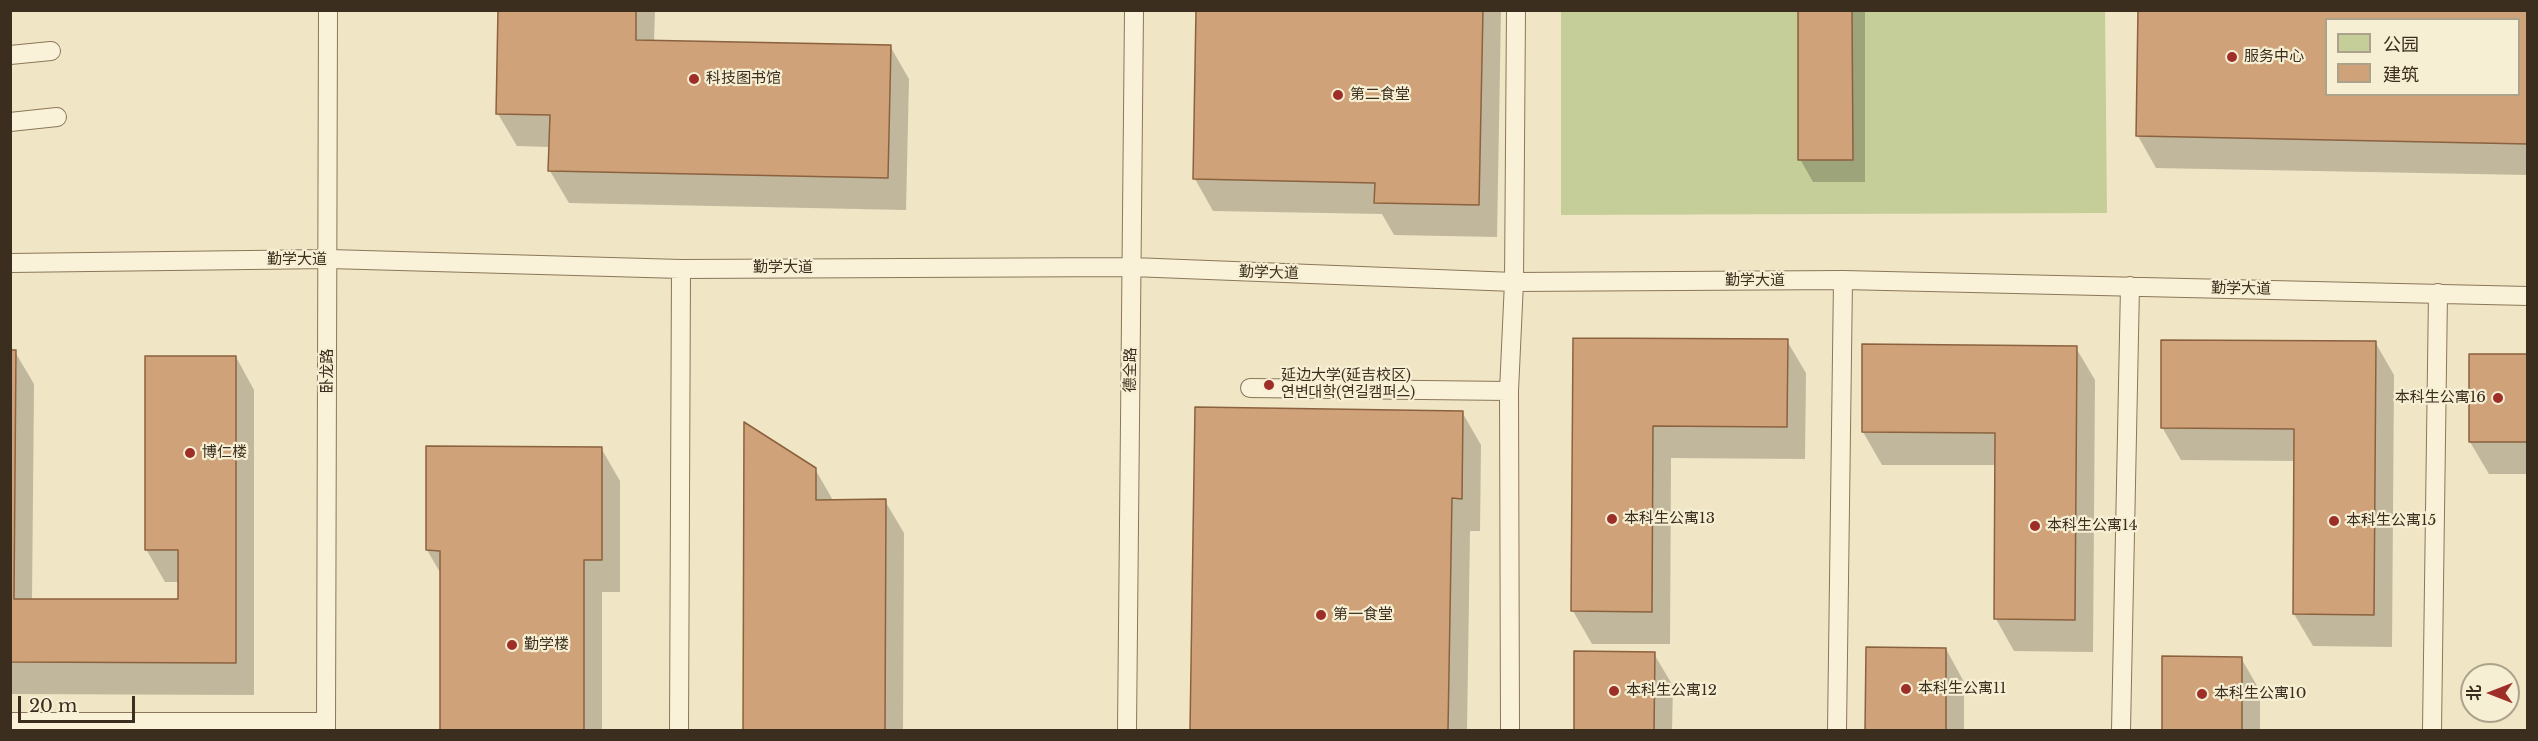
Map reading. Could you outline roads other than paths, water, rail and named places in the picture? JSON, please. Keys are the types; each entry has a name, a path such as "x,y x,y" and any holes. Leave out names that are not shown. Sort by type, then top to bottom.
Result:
{"lane":[{"name":"卧龙路","path":"326,726 328,10"},
{"name":"德全路","path":"1127,730 1134,10"},
{"path":"1510,730 1509,391 1514,282 1516,10"},
{"path":"10,55 51,51"},
{"path":"10,122 57,117"},
{"name":"勤学大道","path":"10,263 329,259 681,269 1132,267 1514,282 1843,280 2528,296"},
{"path":"679,730 681,269"},
{"path":"1837,730 1843,280"},
{"path":"2121,730 2130,286"},
{"path":"2432,730 2438,293"},
{"path":"1250,388 1509,391"},
{"path":"10,722 326,726"}],"place":[{"name":"服务中心","path":"2232,57"},
{"name":"科技图书馆","path":"694,79"},
{"name":"第二食堂","path":"1338,95"},
{"name":"延边大学(延吉校区) 연변대학(연길캠퍼스)","path":"1269,385"},
{"name":"本科生公寓16","path":"2498,398"},
{"name":"博仁楼","path":"190,453"},
{"name":"本科生公寓13","path":"1612,519"},
{"name":"本科生公寓15","path":"2334,521"},
{"name":"本科生公寓14","path":"2035,526"},
{"name":"第一食堂","path":"1321,615"},
{"name":"勤学楼","path":"512,645"},
{"name":"本科生公寓11","path":"1906,689"},
{"name":"本科生公寓12","path":"1614,691"},
{"name":"本科生公寓10","path":"2202,694"}]}
